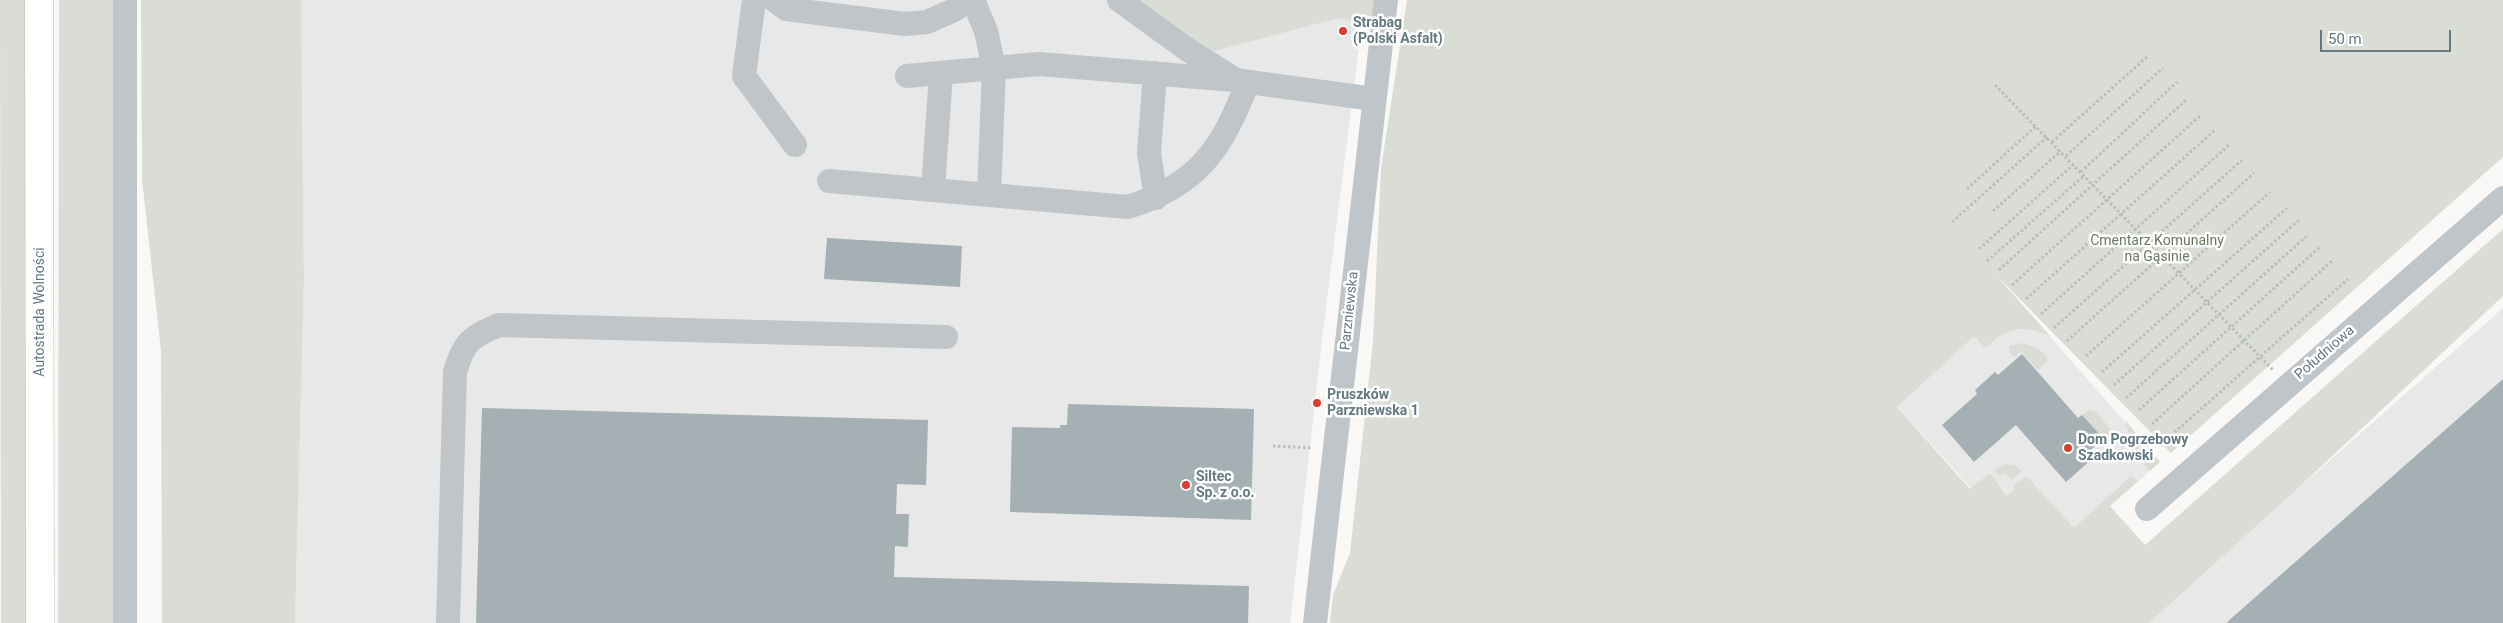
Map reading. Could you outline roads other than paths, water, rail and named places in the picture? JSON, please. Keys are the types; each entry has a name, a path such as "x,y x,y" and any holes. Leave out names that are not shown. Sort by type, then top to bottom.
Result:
{"highway":[{"name":"Autostrada Wolności","path":"39,0 40,623"}],"street":[{"path":"124,0 125,623"},
{"path":"754,0 744,76 795,144"},
{"path":"774,0 786,9 808,6 905,24 927,22 954,10 969,0"},
{"path":"973,0 986,31 994,68 989,194"},
{"path":"1120,0 1188,50 1241,81"},
{"name":"Parzniewska","path":"1315,623 1386,0"},
{"path":"906,76 1040,64 1241,81 1374,100"},
{"path":"933,189 941,73"},
{"path":"1155,74 1149,153 1156,198"},
{"path":"828,181 1128,207 1156,198 1176,187 1194,172 1219,145 1232,121 1241,81"},
{"name":"Południowa","path":"2147,509 2503,198"},
{"path":"448,623 455,372 461,352 475,335 498,325 946,337"}],"place":[{"name":"Strabag (Polski Asfalt)","path":"1343,31"},
{"name":"Pruszków Parzniewska 1","path":"1317,403"},
{"name":"Dom Pogrzebowy Szadkowski","path":"2068,448"},
{"name":"Siltec Sp. z o.o.","path":"1186,485"}],"park label":[{"name":"Cmentarz Komunalny na Gąsinie","path":"2157,250"}]}
